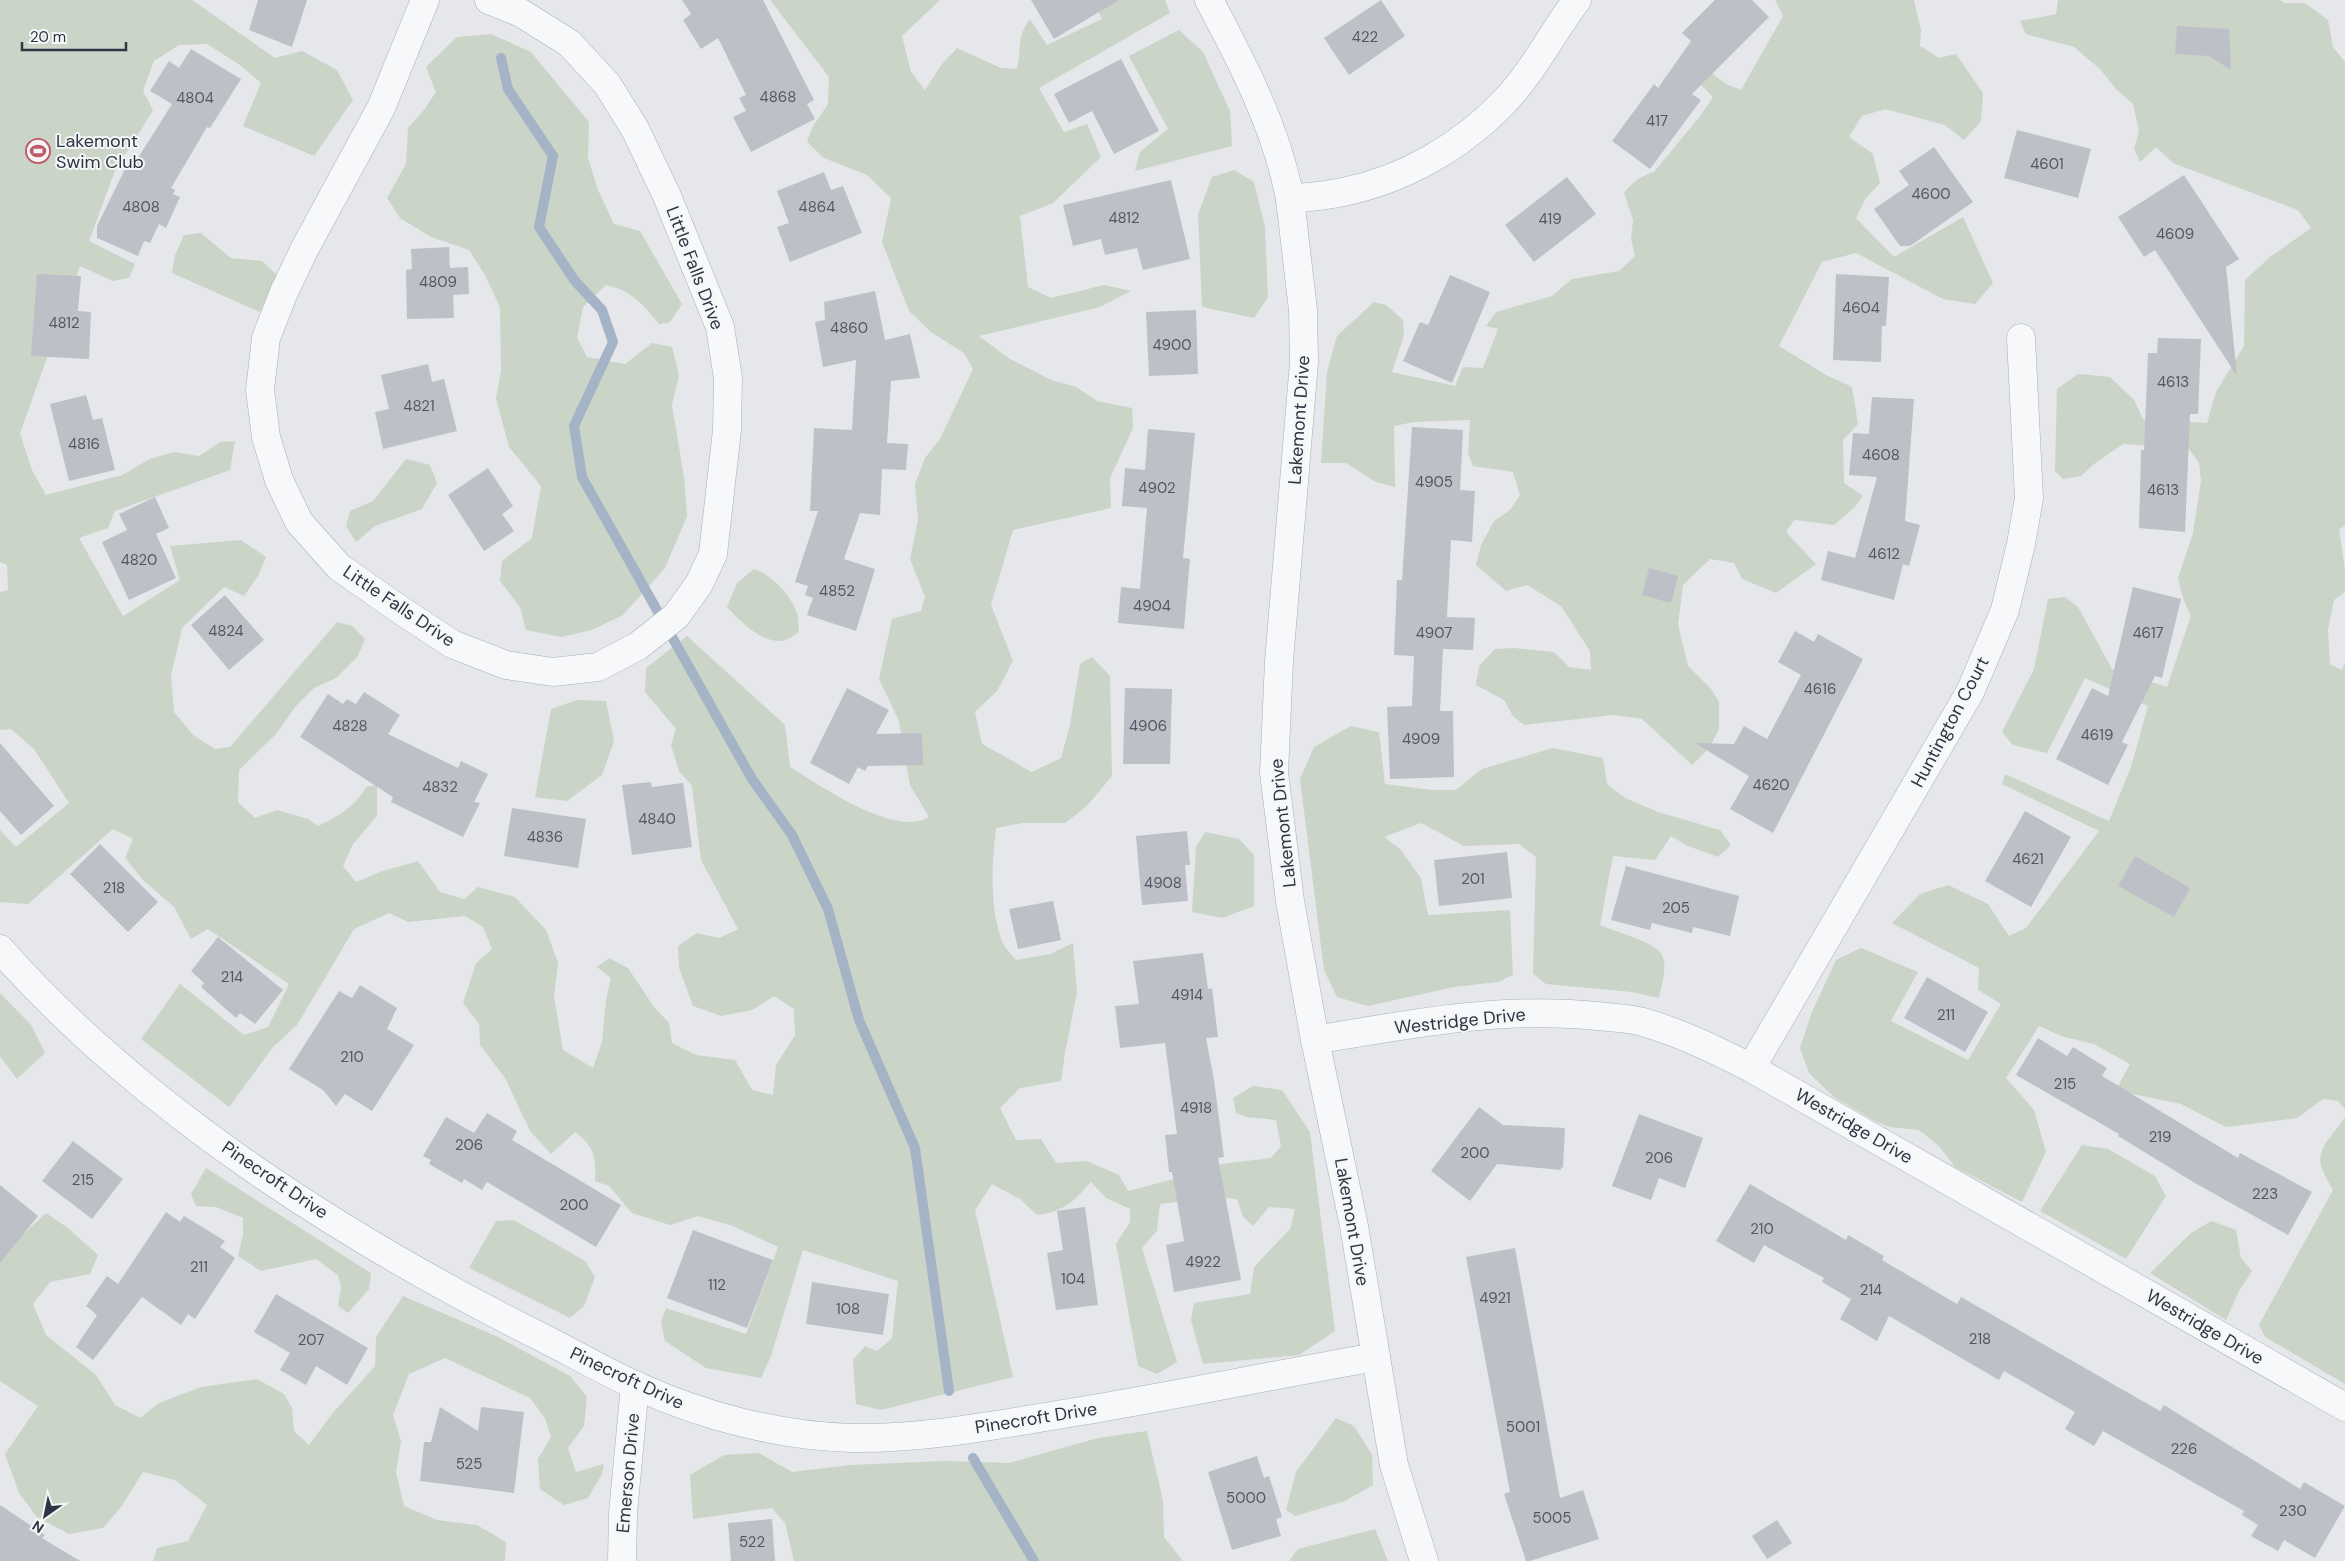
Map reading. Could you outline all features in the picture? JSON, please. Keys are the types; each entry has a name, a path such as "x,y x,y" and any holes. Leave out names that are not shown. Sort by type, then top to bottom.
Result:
{"street":[{"name":"Little Falls Drive","path":"425,0 381,108 305,248 284,292 266,338 260,390 266,437 279,480 300,522 339,566 396,607 452,644 506,665 553,672 598,667 638,646 676,616 699,584 713,554 726,430 728,378 720,327 667,196 634,129 607,84 568,43 521,13 489,0"},
{"name":"Lakemont Drive","path":"1209,0 1234,46 1260,108 1284,169 1290,199 1304,310 1304,362 1279,661 1274,774 1290,901 1315,1040 1354,1226 1394,1464 1424,1561"},
{"path":"1290,199 1344,192 1389,178 1431,160 1471,131 1504,102 1536,61 1577,0"},
{"name":"Huntington Court","path":"1751,1068 1970,692 2005,610 2021,544 2029,498 2021,338"},
{"name":"Pinecroft Drive","path":"0,949 32,986 102,1049 175,1111 262,1175 444,1287 635,1385 683,1405 772,1428 850,1438 912,1436 977,1428 1102,1408 1376,1357"},
{"name":"Westridge Drive","path":"1315,1040 1430,1021 1476,1016 1581,1015 1641,1021 1703,1044 1751,1068 2345,1407"},
{"name":"Emerson Drive","path":"622,1561 623,1513 635,1385"}],"shaded area":[{"path":"0,0 192,0 275,58 302,51 337,70 353,100 314,156 243,126 261,83 240,65 207,44 179,45 154,61 143,91 153,110 130,148 119,160 89,241 135,264 129,278 113,281 80,266 20,433 32,470 46,495 122,475 150,459 174,452 199,456 220,442 235,441 230,470 115,511 108,528 79,538 123,616 180,580 170,546 241,540 266,557 258,576 244,596 224,587 182,628 171,676 174,712 193,735 215,749 230,747 337,622 352,626 365,639 358,656 336,678 314,688 296,706 276,734 239,770 238,802 255,818 277,810 308,819 318,826 346,810 357,800 366,787 377,785 377,816 353,844 343,866 356,882 383,871 418,861 440,892 464,899 478,887 515,897 546,930 558,963 554,996 563,1050 593,1068 602,1042 606,1000 611,978 597,967 609,958 628,968 654,1007 669,1023 672,1043 696,1055 735,1060 752,1090 773,1095 776,1065 795,1035 794,1009 774,996 752,1010 721,1016 693,1006 679,968 678,946 697,933 719,938 738,929 701,860 692,786 679,771 671,745 676,729 645,692 646,668 687,636 785,725 790,767 839,797 878,815 897,821 915,822 929,817 910,785 899,721 879,679 892,619 921,611 925,597 910,559 918,520 915,484 925,458 940,439 973,369 964,353 931,332 909,311 882,242 891,198 867,175 824,158 807,142 812,128 828,104 829,77 770,0 940,0 902,36 911,72 925,90 942,64 957,48 1001,68 1017,69 1021,37 1030,19 1047,45 1102,19 1092,0 1165,0 1170,13 1039,88 1064,132 1087,124 1101,157 1053,203 1020,216 1028,287 1051,298 1104,285 1131,291 1100,307 979,336 1010,359 1051,380 1076,387 1097,401 1132,408 1133,428 1110,478 1111,508 1013,530 991,605 1013,661 997,691 975,712 982,744 1032,772 1061,758 1070,725 1080,664 1092,657 1110,676 1112,776 1087,806 1065,823 1022,823 996,828 993,856 993,899 998,928 1003,943 1016,960 1050,954 1073,943 1077,992 1061,1081 1020,1088 1000,1108 1016,1140 1041,1139 1056,1163 1087,1161 1119,1175 1128,1191 1174,1179 1214,1165 1271,1158 1281,1146 1276,1120 1246,1117 1236,1113 1233,1098 1253,1086 1282,1090 1310,1132 1335,1331 1299,1355 1203,1364 1191,1320 1194,1303 1250,1294 1254,1267 1290,1229 1295,1209 1269,1207 1253,1226 1243,1217 1237,1199 1215,1197 1160,1204 1157,1231 1142,1248 1177,1362 1157,1374 1138,1366 1116,1244 1130,1222 1130,1209 1106,1198 1091,1182 1079,1195 1062,1208 1037,1215 1020,1199 992,1184 975,1210 1013,1377 881,1410 856,1404 853,1360 865,1346 877,1351 892,1338 898,1281 803,1250 771,1356 761,1378 706,1368 665,1341 661,1322 666,1308 746,1334 778,1247 733,1226 698,1216 670,1225 632,1213 609,1186 595,1181 593,1153 582,1137 575,1132 551,1154 530,1131 505,1078 480,1045 479,1024 463,1003 476,963 492,949 483,927 465,916 408,922 389,913 354,929 297,1025 273,1047 229,1107 141,1039 180,984 244,1035 268,1027 289,984 208,929 191,939 174,907 143,880 125,858 133,839 113,829 28,904 0,902 0,830 16,847 69,803 34,749 11,729 0,730 0,592 8,590 7,565 0,562"},
{"path":"1775,0 1914,0 1921,30 1920,46 1939,58 1956,54 1983,93 1981,121 1964,140 1945,125 1885,109 1862,116 1849,137 1873,154 1880,183 1866,198 1856,218 1894,257 1963,217 1993,283 1975,304 1943,299 1856,253 1822,262 1779,346 1826,375 1852,387 1858,424 1843,440 1844,483 1863,496 1855,507 1834,525 1794,520 1786,532 1816,564 1776,593 1742,579 1734,563 1710,559 1683,585 1678,624 1688,666 1712,690 1719,702 1719,729 1710,747 1692,765 1642,719 1614,715 1524,725 1513,716 1504,700 1476,685 1479,666 1495,649 1514,648 1554,652 1569,667 1591,670 1590,651 1561,606 1527,585 1506,591 1476,565 1481,545 1494,521 1510,510 1520,495 1513,472 1473,466 1468,453 1470,420 1414,422 1394,426 1395,487 1376,482 1346,463 1321,463 1327,372 1337,336 1374,302 1386,305 1403,320 1404,335 1392,372 1455,386 1463,367 1483,368 1498,329 1486,326 1496,312 1552,296 1572,279 1619,271 1635,256 1631,239 1633,220 1624,193 1637,180 1654,172 1701,115 1713,97 1691,75 1691,57 1726,84 1741,90 1783,16"},
{"path":"2058,0 2280,0 2285,3 2305,3 2328,20 2333,47 2345,62 2345,526 2339,529 2345,570 2345,592 2334,600 2328,630 2330,664 2342,670 2345,662 2345,1109 2338,1101 2323,1099 2297,1118 2226,1127 2181,1104 2133,1094 2112,1115 2107,1107 2130,1064 2094,1044 2061,1036 2039,1026 2006,1078 2034,1110 2046,1152 2022,1202 1955,1167 1939,1146 1919,1130 1890,1127 1873,1120 1834,1097 1809,1073 1800,1048 1811,1014 1836,960 1861,948 1918,972 1891,1021 1968,1060 2001,1004 1978,990 1979,968 1892,923 1920,894 1948,885 1988,904 2009,936 2026,928 2099,831 2002,784 2005,774 2109,821 2131,767 2148,706 2085,678 2047,753 2013,745 2002,732 2034,669 2048,599 2065,597 2078,607 2112,669 2167,687 2191,616 2183,598 2178,578 2193,533 2201,481 2199,463 2189,449 2123,444 2094,464 2081,476 2063,479 2055,471 2057,389 2078,374 2110,377 2134,400 2143,419 2207,423 2216,392 2244,346 2245,280 2270,257 2311,228 2298,210 2173,163 2156,147 2140,162 2134,149 2139,131 2133,104 2117,90 2100,69 2074,47 2026,34 2020,21 2056,14"},
{"path":"1179,30 1203,52 1230,111 1232,146 1135,171 1140,152 1168,129 1129,56"},
{"path":"491,34 531,52 589,122 588,158 598,190 614,224 640,231 682,304 670,322 659,324 636,299 623,291 606,285 583,307 577,338 587,357 625,364 652,343 672,347 679,375 672,405 684,477 687,516 665,568 623,615 592,630 561,637 526,630 520,607 500,581 502,561 532,538 541,486 509,447 496,398 501,370 500,307 485,275 469,250 431,237 400,218 387,198 406,164 408,128 424,110 436,92 426,67 457,37"},
{"path":"1234,170 1254,182 1265,227 1268,297 1254,318 1202,307 1198,214 1212,177"},
{"path":"201,233 231,258 262,261 277,275 260,312 172,273 175,255 184,235"},
{"path":"406,459 430,465 437,483 422,509 375,526 356,542 346,526 350,511 373,501"},
{"path":"754,569 780,586 794,606 798,615 799,632 788,639 783,641 773,640 758,634 744,624 727,607 737,583"},
{"path":"577,700 606,701 614,741 602,775 567,801 535,797 551,709"},
{"path":"1351,726 1379,732 1385,784 1432,790 1456,790 1482,769 1553,748 1603,758 1607,784 1625,798 1658,812 1720,830 1731,845 1718,857 1688,846 1671,836 1655,860 1613,856 1600,925 1643,941 1658,950 1664,960 1664,976 1659,998 1632,992 1546,984 1533,974 1536,857 1519,844 1464,846 1421,823 1384,837 1400,849 1421,878 1428,915 1510,910 1513,975 1498,982 1454,987 1368,1006 1337,997 1324,970 1300,779 1314,747"},
{"path":"1205,832 1239,839 1254,855 1254,906 1222,918 1192,912 1196,847"},
{"path":"0,993 31,1025 45,1053 17,1079 0,1056"},
{"path":"2345,1117 2345,1384 2265,1337 2259,1325 2333,1190 2323,1172 2320,1159 2324,1146"},
{"path":"2082,1145 2108,1149 2155,1176 2166,1196 2126,1259 2040,1211"},
{"path":"206,1168 371,1273 369,1289 348,1313 338,1306 341,1287 338,1275 316,1259 261,1271 238,1256 243,1235 243,1218 216,1207 196,1206 191,1194"},
{"path":"46,1213 68,1228 98,1255 90,1274 50,1282 33,1304 46,1335 96,1375 115,1405 140,1418 159,1403 201,1387 257,1379 284,1394 292,1408 294,1431 309,1445 332,1414 375,1366 376,1337 403,1296 498,1337 570,1376 587,1397 584,1426 568,1448 576,1472 604,1464 602,1474 588,1498 564,1505 540,1489 538,1459 551,1437 545,1418 530,1398 445,1358 409,1374 393,1415 401,1441 396,1472 404,1506 437,1520 477,1525 506,1542 505,1561 153,1561 157,1548 188,1541 207,1505 175,1480 143,1472 121,1507 103,1528 69,1534 37,1517 19,1493 5,1454 38,1406 0,1381 0,1248 5,1251"},
{"path":"514,1220 585,1261 595,1277 584,1306 570,1318 469,1268 496,1221"},
{"path":"2211,1221 2236,1230 2241,1258 2252,1271 2239,1291 2226,1320 2150,1273 2191,1233"},
{"path":"1336,1418 1354,1426 1372,1455 1373,1485 1345,1501 1295,1516 1286,1510 1296,1472"},
{"path":"1147,1431 1163,1501 1164,1537 1183,1561 794,1561 785,1523 772,1508 693,1519 690,1475 724,1455 759,1453 792,1472 851,1465 945,1461 1009,1463 1098,1438"},
{"path":"1375,1529 1388,1561 1289,1561 1298,1549"}],"building":[{"path":"258,0 307,0 292,47 249,30"},
{"path":"682,0 763,0 814,100 807,104 815,119 751,152 733,117 746,111 739,98 746,95 718,38 701,49 683,20 691,14"},
{"path":"1031,0 1119,0 1054,39"},
{"path":"1381,0 1405,36 1349,75 1324,38"},
{"path":"1715,0 1752,0 1769,17 1692,94 1701,100 1650,169 1612,141 1654,84 1658,88 1691,41 1682,33"},
{"path":"2177,26 2229,29 2231,70 2209,56 2175,54"},
{"path":"191,49 241,79 210,128 207,127 171,188 175,190 173,194 180,197 166,228 159,224 150,243 144,241 138,256 97,238 97,226 126,167 131,169 172,104 150,91 169,61 179,68"},
{"path":"1121,59 1159,131 1114,154 1092,111 1069,123 1054,94"},
{"path":"2017,130 2091,149 2078,198 2004,178"},
{"path":"1934,147 1973,202 1910,246 1900,246 1874,209 1909,185 1899,171"},
{"path":"824,172 831,190 843,186 862,233 790,262 777,227 789,223 777,191"},
{"path":"2184,175 2239,259 2226,267 2237,376 2155,250 2144,257 2118,217"},
{"path":"1567,177 1596,214 1534,262 1505,225"},
{"path":"1171,180 1190,259 1143,270 1137,248 1105,255 1101,239 1073,246 1063,205"},
{"path":"449,247 450,268 468,267 469,294 453,295 454,318 407,319 406,270 412,269 411,249"},
{"path":"37,274 81,276 78,311 91,312 89,359 31,356"},
{"path":"1836,274 1889,277 1886,326 1882,326 1881,362 1833,360"},
{"path":"1450,275 1490,292 1452,383 1403,361 1420,322 1428,325"},
{"path":"875,291 885,340 910,334 920,378 891,381 887,443 908,444 906,470 882,469 880,515 860,513 844,559 875,569 856,631 807,615 813,598 805,595 808,586 795,582 818,511 810,511 814,428 852,430 856,360 823,367 815,322 825,320 824,302"},
{"path":"1196,310 1198,374 1149,376 1146,312"},
{"path":"2158,338 2201,339 2198,414 2190,414 2185,532 2139,528 2141,450 2144,450 2148,353 2157,353"},
{"path":"428,364 432,382 444,379 457,431 383,449 375,412 389,409 381,375"},
{"path":"86,395 93,420 102,418 115,470 69,481 50,404"},
{"path":"1872,397 1914,399 1905,521 1920,525 1909,566 1903,564 1894,600 1821,580 1828,551 1855,558 1877,477 1849,475 1853,433 1869,434"},
{"path":"1412,427 1463,430 1460,490 1475,491 1472,542 1451,540 1447,617 1475,618 1473,650 1443,649 1440,711 1453,711 1454,777 1390,779 1387,707 1412,706 1414,656 1394,655 1397,580 1402,580"},
{"path":"1148,429 1195,433 1183,558 1190,559 1184,629 1118,623 1121,587 1140,589 1147,508 1122,506 1125,468 1145,470"},
{"path":"488,468 513,506 502,514 514,531 484,551 448,495"},
{"path":"155,497 169,528 156,534 176,578 129,600 102,542 127,530 119,514"},
{"path":"1649,568 1678,576 1671,603 1642,595"},
{"path":"2133,587 2181,599 2162,678 2155,676 2122,742 2128,745 2108,785 2056,759 2092,688 2108,696"},
{"path":"225,595 264,640 229,670 191,625"},
{"path":"1795,631 1814,642 1818,634 1863,659 1773,833 1730,809 1749,776 1695,743 1734,744 1744,726 1767,739 1801,675 1778,662"},
{"path":"847,688 889,710 876,734 922,733 923,765 868,766 865,771 858,767 849,784 810,763"},
{"path":"1125,688 1172,689 1170,764 1123,764"},
{"path":"364,692 400,715 388,734 458,768 461,761 488,774 474,802 480,803 463,837 391,802 393,797 300,737 328,694 343,704 347,699 356,704"},
{"path":"0,743 54,806 21,835 0,811"},
{"path":"651,782 652,787 683,783 692,847 632,855 622,785"},
{"path":"512,808 586,819 578,868 504,856"},
{"path":"2025,811 2071,837 2031,907 1985,881"},
{"path":"1187,831 1190,865 1185,865 1188,901 1142,905 1136,836"},
{"path":"100,844 158,902 128,932 70,874"},
{"path":"1507,852 1512,898 1439,906 1434,860"},
{"path":"2135,856 2190,888 2174,917 2118,886"},
{"path":"1626,866 1739,896 1730,936 1693,927 1692,933 1652,923 1650,930 1611,920"},
{"path":"1053,901 1061,940 1018,949 1009,909"},
{"path":"218,937 283,990 255,1024 240,1013 236,1018 201,987 204,983 191,971"},
{"path":"1203,953 1208,989 1212,988 1218,1037 1206,1038 1214,1080 1224,1157 1218,1158 1241,1280 1174,1292 1166,1245 1184,1241 1172,1172 1169,1172 1165,1135 1177,1134 1165,1043 1120,1048 1115,1006 1139,1004 1133,961"},
{"path":"1927,977 1988,1012 1965,1052 1904,1018"},
{"path":"360,985 397,1008 387,1029 414,1045 372,1111 345,1094 336,1106 323,1090 289,1069 339,991 352,998"},
{"path":"2038,1038 2067,1056 2073,1047 2107,1068 2102,1076 2238,1158 2240,1153 2312,1192 2288,1235 2195,1183 2118,1136 2119,1134 2016,1075"},
{"path":"1479,1107 1503,1125 1565,1128 1563,1168 1561,1167 1561,1170 1497,1164 1470,1201 1431,1171"},
{"path":"487,1113 517,1131 512,1140 621,1205 596,1247 487,1182 482,1190 464,1179 462,1183 429,1164 431,1160 423,1156 446,1117 474,1133"},
{"path":"1639,1114 1703,1138 1685,1188 1659,1178 1651,1200 1612,1186"},
{"path":"73,1141 123,1179 92,1219 42,1181"},
{"path":"1750,1184 1846,1240 1848,1235 1884,1256 1882,1260 1957,1304 1961,1297 2160,1411 2164,1405 2300,1489 2304,1482 2345,1506 2315,1558 2284,1540 2278,1551 2251,1536 2258,1525 2242,1515 2244,1511 2103,1431 2094,1446 2065,1429 2075,1412 2004,1371 1999,1380 1889,1316 1877,1341 1840,1319 1851,1299 1822,1282 1824,1278 1764,1245 1754,1263 1716,1241"},
{"path":"0,1185 38,1216 0,1263"},
{"path":"1085,1207 1098,1305 1056,1310 1047,1253 1063,1250 1057,1211"},
{"path":"166,1212 180,1222 184,1216 225,1241 220,1247 235,1258 195,1319 188,1314 181,1325 142,1297 93,1360 76,1347 97,1315 86,1306 107,1276 118,1284"},
{"path":"693,1230 773,1260 747,1328 667,1298"},
{"path":"1515,1248 1560,1498 1583,1490 1599,1539 1530,1561 1526,1561 1504,1494 1510,1492 1466,1257"},
{"path":"812,1282 889,1294 883,1335 806,1324"},
{"path":"276,1294 368,1348 347,1385 316,1366 306,1385 280,1370 290,1353 254,1332"},
{"path":"440,1407 478,1431 481,1407 524,1412 514,1493 420,1481 424,1442 431,1442"},
{"path":"1257,1456 1264,1478 1269,1476 1282,1517 1276,1519 1281,1536 1232,1550 1208,1472"},
{"path":"0,1505 45,1535 42,1538 80,1561 0,1561"},
{"path":"772,1519 775,1561 731,1561 728,1523"},
{"path":"1777,1520 1792,1543 1767,1559 1752,1536"}],"waterway":[{"path":"501,58 508,89 553,156 539,227 575,281 602,310 613,342 574,426 582,477 752,779 792,835 828,909 859,1020 915,1148 949,1391"},
{"path":"973,1458 1034,1561"}],"place":[{"name":"Lakemont Swim Club","path":"38,151"}]}
